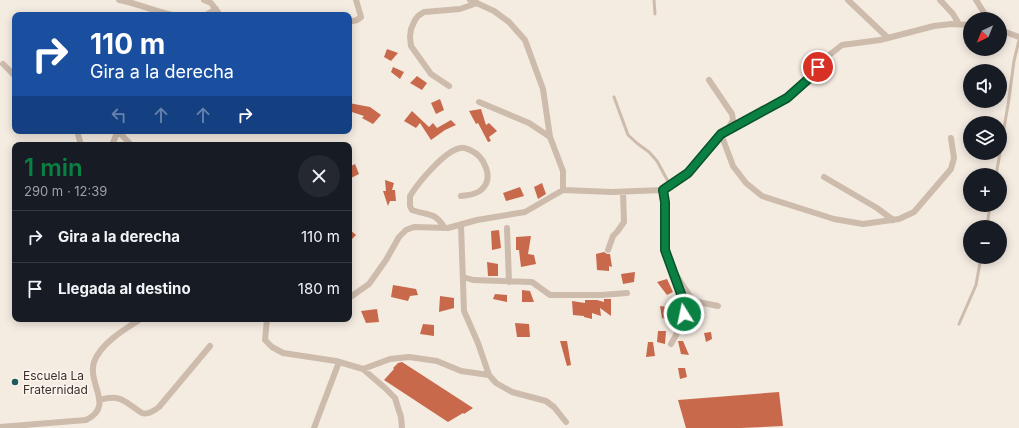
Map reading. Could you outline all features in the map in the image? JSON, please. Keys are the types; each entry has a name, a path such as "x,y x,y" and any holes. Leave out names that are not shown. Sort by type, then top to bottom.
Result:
{"street":[{"path":"118,0 159,12"},
{"path":"204,0 211,3 218,12"},
{"path":"352,21 361,17 356,0"},
{"path":"470,0 494,10 510,22 524,40 543,89 550,136 563,171 562,190"},
{"path":"848,0 888,38"},
{"path":"940,0 953,14 959,24"},
{"path":"976,0 984,12"},
{"path":"448,86 431,74 411,46 411,29 418,16 424,12 460,10 477,3"},
{"path":"210,12 216,8"},
{"path":"724,132 787,98 814,74 823,60 842,45 888,38 934,26 963,24"},
{"path":"1007,33 1019,38"},
{"path":"3,64 12,73"},
{"path":"352,296 369,284 386,260 399,237 406,230 414,227 444,227 461,225 525,212 562,190 623,192 663,190 688,173 733,120 732,114 709,80"},
{"path":"479,102 529,123 550,136"},
{"path":"724,132 733,166 746,184 762,196 834,219 863,224 899,219 914,212 951,169 954,158 951,138"},
{"path":"121,134 128,142"},
{"path":"444,227 440,220 433,215 412,210 410,206 410,196 440,160 451,151 462,147 477,153 485,164 487,177 485,186 482,190 474,194 461,196"},
{"path":"824,177 877,208 892,220"},
{"path":"663,190 665,202 665,250 684,302 684,314 679,331 672,344"},
{"path":"608,250 613,236 618,232 624,222 623,192"},
{"path":"461,225 464,311 478,343 489,375 496,383 512,392 546,401 554,407 566,422"},
{"path":"507,228 509,282"},
{"path":"671,268 693,301 718,306"},
{"path":"463,277 473,280 532,282 550,295 605,295 627,293"},
{"path":"0,427 86,420 92,416 99,408 100,400 94,378 93,368 95,361 110,341 136,322"},
{"path":"267,322 265,340 272,347 283,353 338,362 363,370 395,398 401,417 402,428"},
{"path":"100,400 108,397 121,398 142,413 145,414 154,412 210,346"},
{"path":"363,370 390,359 409,357 437,362 461,371 489,375"},
{"path":"314,428 338,362"}],"lane":[{"path":"654,0 655,14"},
{"path":"1006,116 1019,38"},
{"path":"614,97 628,135 649,152 657,161 670,185"},
{"path":"959,324 976,285 980,264"}],"building":[{"path":"387,49 398,53 391,61 384,57"},
{"path":"393,67 404,72 400,79 391,72"},
{"path":"417,76 427,83 422,90 410,83"},
{"path":"440,99 444,110 436,114 431,103"},
{"path":"352,104 370,107 381,115 373,124 362,118 364,116 352,112"},
{"path":"481,109 486,125 489,123 497,131 489,137 491,141 488,142 478,123 476,124 469,111"},
{"path":"412,111 429,127 433,123 437,128 451,120 456,125 445,130 431,140 420,123 416,128 404,121"},
{"path":"355,164 359,174 352,178 352,166"},
{"path":"385,180 394,183 392,190 395,190 396,201 390,201 388,206 383,191 386,191"},
{"path":"542,183 546,194 538,199 534,187"},
{"path":"520,187 524,196 506,201 503,193"},
{"path":"499,230 501,248 492,250 491,231"},
{"path":"352,232 356,235 352,239"},
{"path":"531,236 528,254 534,255 536,264 521,267 519,250 516,250 516,237"},
{"path":"604,252 610,254 612,267 609,266 609,271 597,270 596,254"},
{"path":"487,262 498,264 498,276 488,276"},
{"path":"635,272 634,282 623,284 621,274"},
{"path":"667,279 673,292 667,295 657,282"},
{"path":"393,285 416,289 418,295 410,296 408,301 391,297"},
{"path":"522,290 530,291 534,302 522,302"},
{"path":"495,294 507,295 507,302 493,299"},
{"path":"440,296 454,298 454,308 439,312"},
{"path":"604,299 611,299 611,316 600,308 601,316 592,313 592,319 584,316 573,315 572,301 585,303 585,300 597,300 604,302"},
{"path":"660,306 667,307 668,320 662,318"},
{"path":"377,309 379,322 366,323 361,311"},
{"path":"515,323 529,324 530,337 517,337"},
{"path":"423,324 434,325 434,336 420,334"},
{"path":"658,331 666,331 665,344 657,342"},
{"path":"711,332 712,339 706,342 704,333"},
{"path":"560,341 567,341 571,365 567,366"},
{"path":"678,341 683,341 689,355 681,354"},
{"path":"648,342 653,342 655,356 646,357"},
{"path":"402,362 473,408 448,422 384,380 398,363"},
{"path":"678,368 685,368 687,377 680,379"},
{"path":"779,392 783,426 686,428 678,400"}],"place":[{"name":"Escuela La Fraternidad","path":"15,382"}],"route":[{"path":"684,314 684,302 665,250 665,202 663,190 688,173 721,134 787,98 814,74 818,67"}]}
